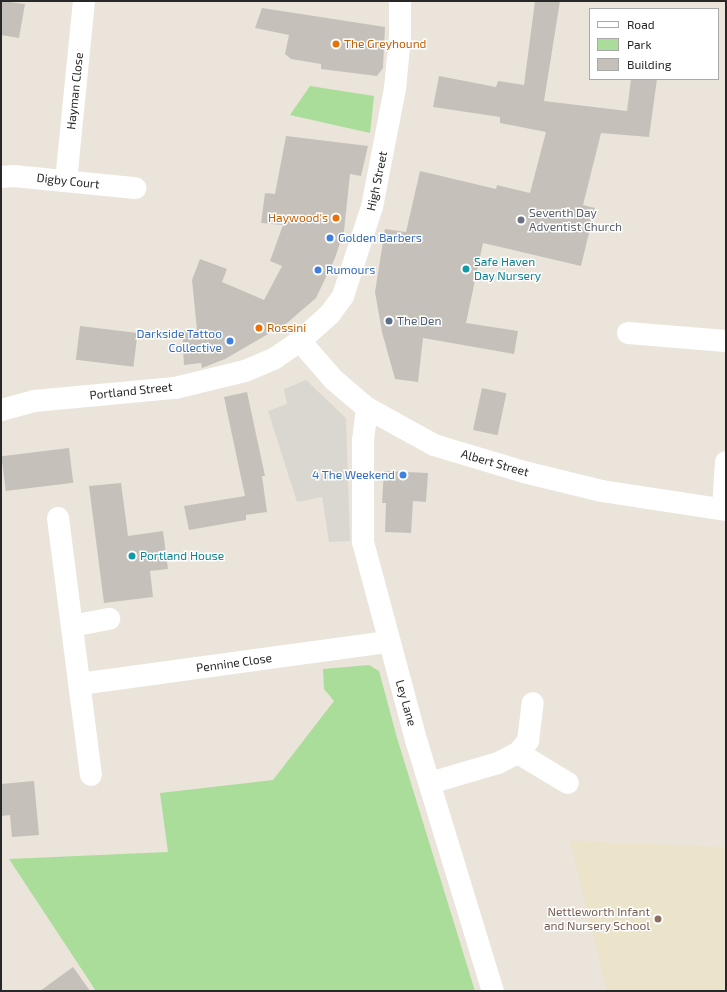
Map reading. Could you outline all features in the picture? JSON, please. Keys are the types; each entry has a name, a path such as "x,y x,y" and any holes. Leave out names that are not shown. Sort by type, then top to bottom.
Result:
{"street":[{"name":"Hayman Close","path":"66,181 84,1"},
{"name":"High Street","path":"300,341 330,314 343,296 364,235 395,88 400,36 400,1"},
{"name":"Digby Court","path":"1,177 66,181 135,188"},
{"path":"628,333 726,341"},
{"name":"Albert Street","path":"300,341 334,380 367,408 434,445 524,472 602,491 724,509"},
{"name":"Portland Street","path":"1,409 34,401 175,388 245,371 275,358 300,341"},
{"name":"Ley Lane","path":"367,408 362,440 363,542 388,642 493,991"},
{"path":"724,509 726,462"},
{"path":"58,518 91,774"},
{"path":"72,626 109,619"},
{"name":"Pennine Close","path":"80,684 388,642"},
{"path":"430,783 498,763 518,753 528,741 534,703"},
{"path":"518,753 568,783"}],"shaded area":[{"path":"306,380 346,418 350,541 329,542 322,497 297,502 268,411 287,404 284,389"},
{"name":"Nettleworth Infant and Nursery School","path":"570,841 726,847 726,991 607,991"}],"green space":[{"path":"310,86 374,96 370,133 290,115"},
{"path":"369,665 379,671 397,738 475,991 96,991 9,859 168,852 160,793 273,780 334,701 324,689 323,669"}],"building":[{"path":"1,1 25,4 19,38 1,35"},
{"path":"535,1 560,1 544,101 627,111 631,80 657,80 649,137 601,133 583,205 595,208 581,266 483,243 466,323 518,331 514,354 423,338 418,382 395,379 382,332 375,292 385,229 406,232 420,171 496,189 497,185 530,193 546,132 500,123 500,117 433,107 439,76 496,87 498,81 524,85"},
{"name":"The Greyhound","path":"262,8 385,27 383,68 377,76 321,69 321,64 291,59 285,54 289,35 255,28"},
{"path":"286,136 368,146 361,176 350,174 344,231 335,258 316,298 287,323 225,359 202,368 201,363 184,365 182,331 197,330 192,280 200,259 227,269 222,282 264,300 282,266 270,261 283,225 261,223 265,193 275,194"},
{"path":"80,326 138,333 133,367 76,360"},
{"path":"482,388 506,393 498,435 473,430"},
{"path":"247,392 265,476 262,476 267,512 246,515 246,520 189,530 184,506 245,496 224,397"},
{"path":"69,448 73,483 6,491 2,456"},
{"path":"384,471 428,473 426,502 413,501 411,533 385,532 386,503 382,503"},
{"name":"Portland House","path":"121,483 128,536 163,531 168,569 150,571 153,597 104,603 89,486"},
{"path":"34,781 39,835 12,837 10,815 1,816 1,784"},
{"path":"73,967 90,991 40,991"}],"place":[{"name":"The Greyhound","path":"336,44"},
{"name":"Haywood's","path":"336,218"},
{"name":"Seventh Day Adventist Church","path":"521,220"},
{"name":"Golden Barbers","path":"330,238"},
{"name":"Safe Haven Day Nursery","path":"466,269"},
{"name":"Rumours","path":"318,270"},
{"name":"The Den","path":"389,321"},
{"name":"Rossini","path":"259,328"},
{"name":"Darkside Tattoo Collective","path":"230,341"},
{"name":"4 The Weekend","path":"403,475"},
{"name":"Portland House","path":"132,556"},
{"name":"Nettleworth Infant and Nursery School","path":"658,919"}]}
